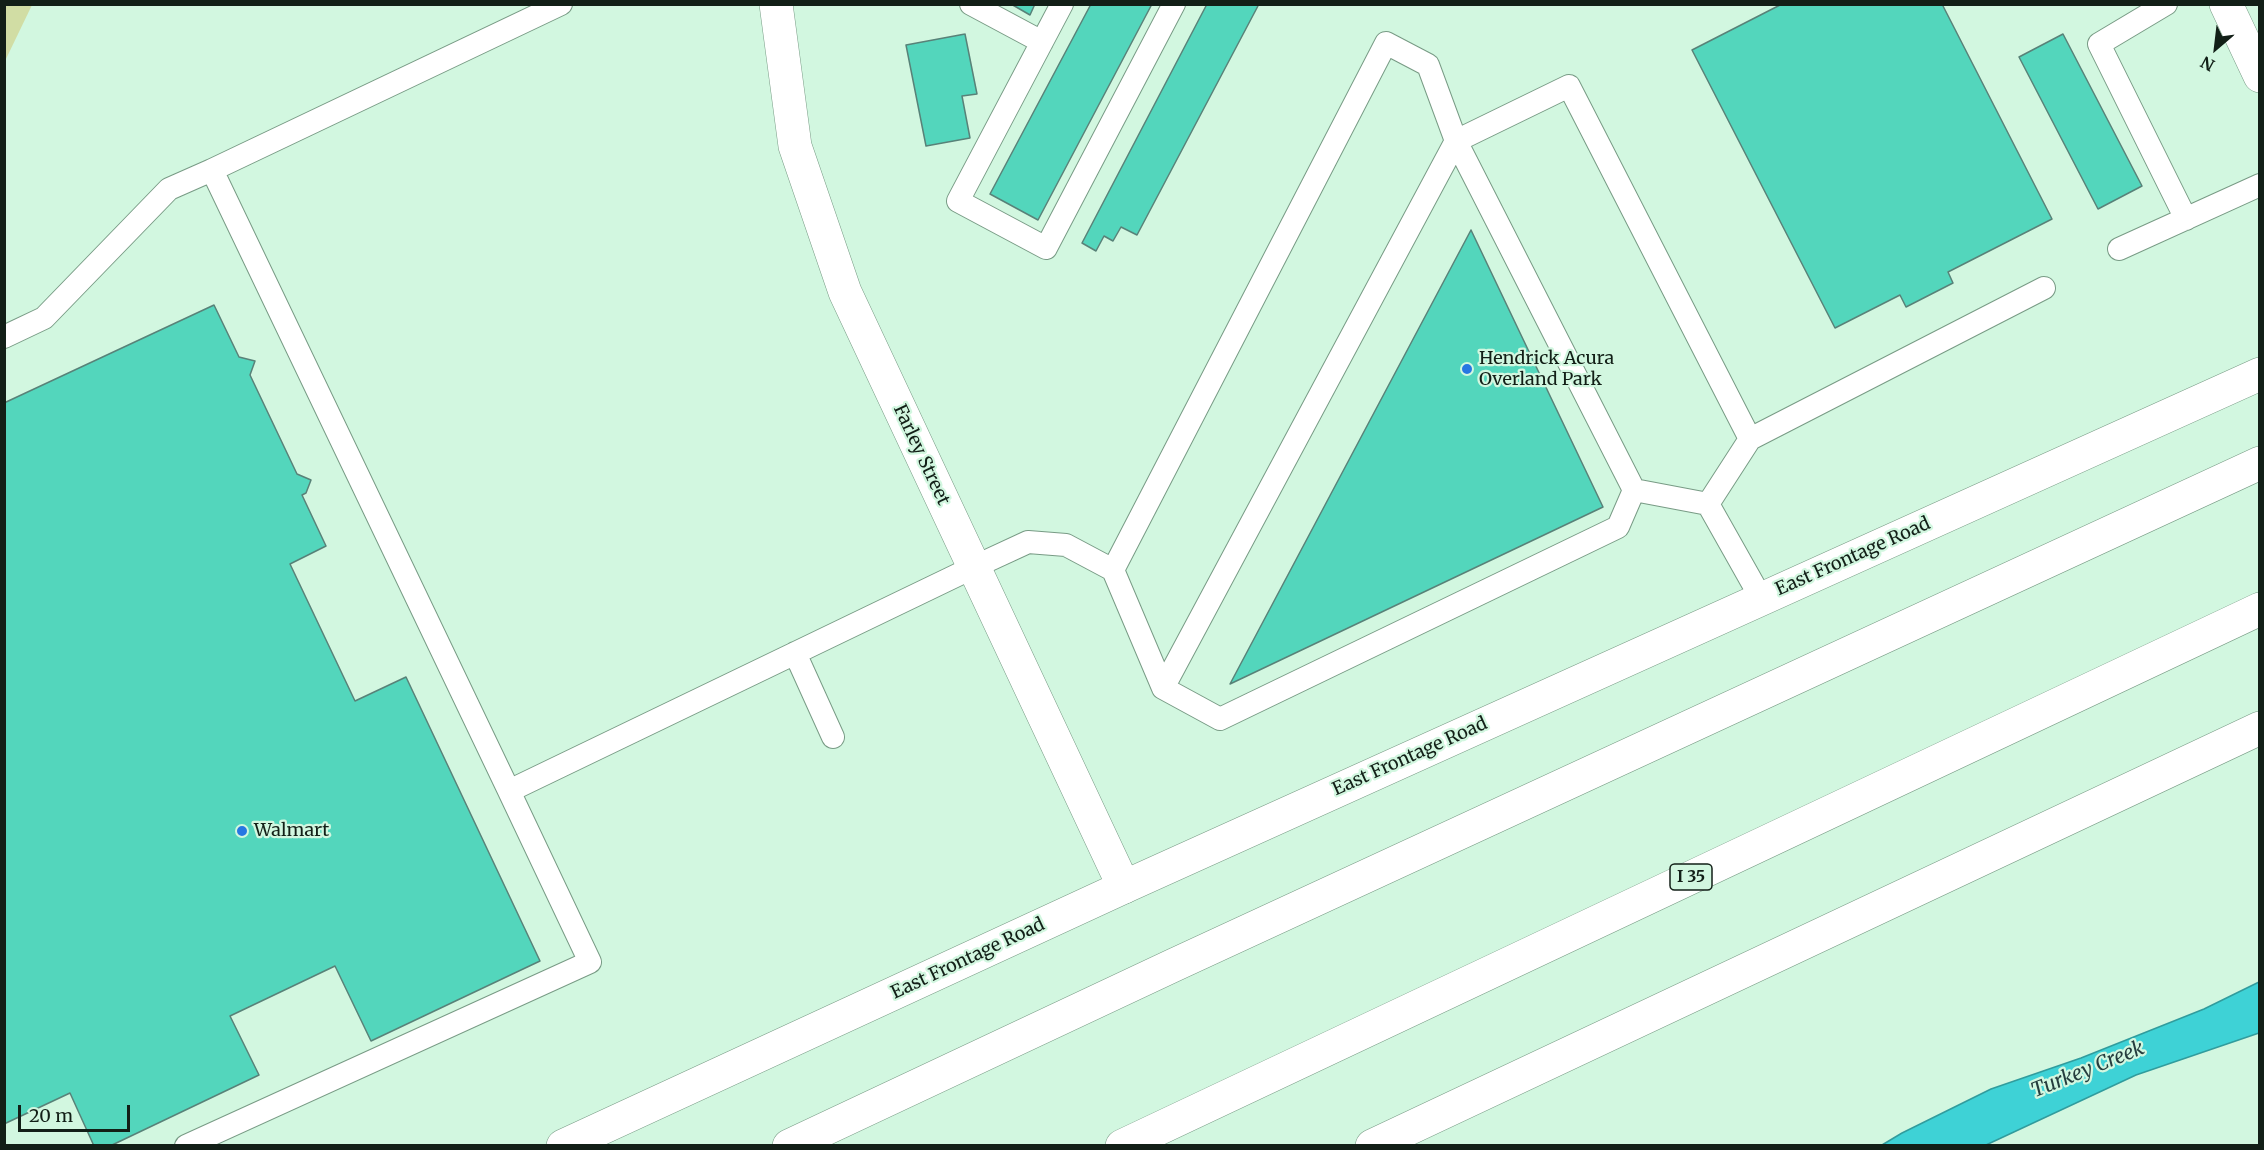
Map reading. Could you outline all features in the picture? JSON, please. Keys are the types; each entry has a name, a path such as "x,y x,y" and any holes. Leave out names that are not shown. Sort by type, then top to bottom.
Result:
{"main road":[{"name":"Farley Street","path":"776,4 795,146 845,292 1124,887"},
{"path":"2226,4 2259,76"},
{"name":"East Frontage Road","path":"564,1146 1124,887 2259,374"},
{"path":"789,1146 1195,955 2259,463"},
{"name":"I 35","path":"1122,1146 2259,609"},
{"path":"1372,1146 2259,728"}],"lane":[{"path":"4,337 44,318 169,189 561,4"},
{"path":"971,4 1042,42"},
{"path":"1062,4 958,201 1046,248 1174,4"},
{"path":"2166,4 2099,44 2186,219"},
{"path":"1113,570 1386,43 1428,65 1456,141 1634,490"},
{"path":"1163,688 1456,141 1569,86 1750,439"},
{"path":"186,1146 590,962 212,170"},
{"path":"2120,249 2259,185"},
{"path":"1708,504 1750,439 2044,288"},
{"path":"509,791 795,652 1029,542 1066,545 1113,570 1163,688 1220,719 1618,527 1634,490"},
{"path":"1634,490 1708,504 1761,598"},
{"path":"795,652 833,737"}],"green space":[{"path":"4,5 32,5 5,61"}],"water":[{"name":"Turkey Creek","path":"2259,982 2259,1033 2136,1075 1986,1145 1882,1145 1991,1089 2081,1058 2204,1009"}],"building":[{"path":"1011,4 1035,4 1030,15"},
{"path":"1091,4 1152,4 1038,220 990,194"},
{"path":"1207,4 1259,4 1137,235 1121,227 1113,241 1104,236 1096,251 1082,243"},
{"path":"1782,4 1942,4 2052,219 1948,272 1953,283 1906,307 1900,295 1835,328 1692,50"},
{"path":"965,34 977,94 962,96 970,138 926,146 906,45"},
{"path":"2063,34 2142,186 2098,209 2019,57"},
{"name":"Hendrick Acura Overland Park","path":"1471,230 1603,507 1230,684"},
{"name":"Walmart","path":"214,305 239,357 255,361 250,375 297,474 311,480 306,493 302,495 326,546 290,564 355,701 406,677 540,961 371,1041 335,966 230,1016 259,1075 110,1146 94,1146 70,1093 4,1124 4,403"}],"place":[{"name":"Hendrick Acura Overland Park","path":"1467,369"},
{"name":"Walmart","path":"242,831"}]}
